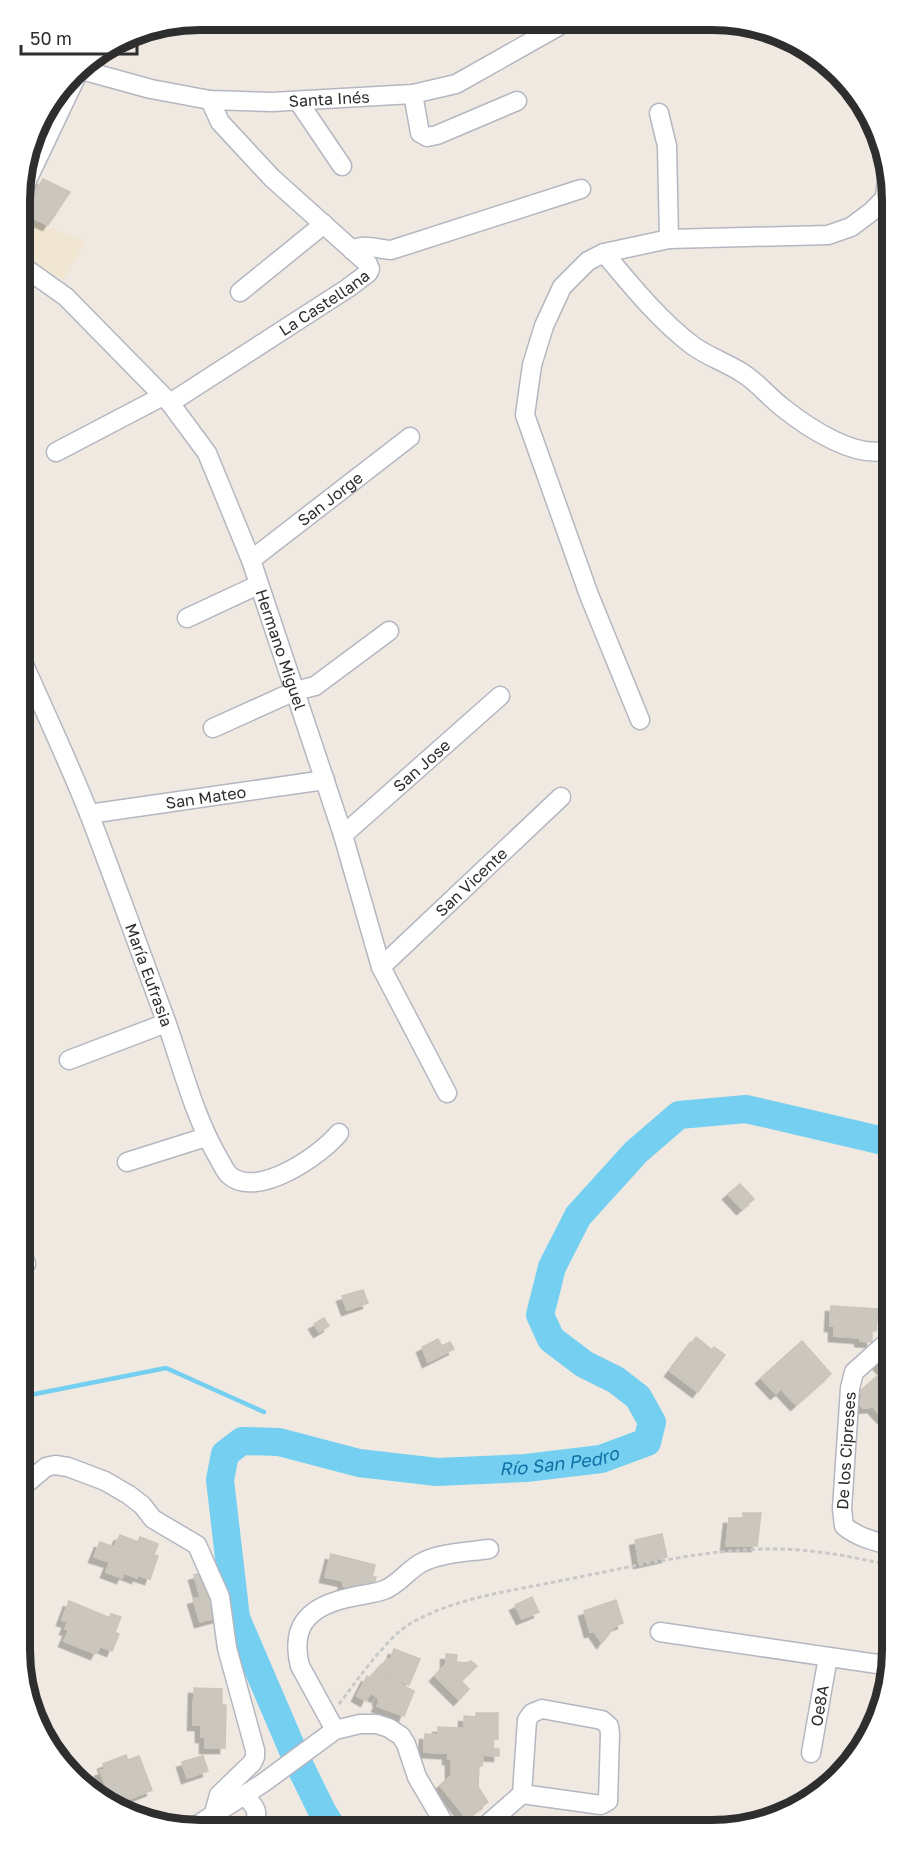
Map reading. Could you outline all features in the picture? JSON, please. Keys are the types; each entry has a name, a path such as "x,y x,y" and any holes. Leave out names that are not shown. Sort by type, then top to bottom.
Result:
{"street":[{"name":"Santa Inés","path":"88,72 151,89 210,100 272,102 412,94 456,84 552,30"},
{"path":"34,166 68,94"},
{"path":"412,94 420,133 427,137 517,101"},
{"name":"La Castellana","path":"166,399 368,273 370,269 368,264 272,178 220,122 210,100"},
{"path":"298,101 342,166"},
{"path":"659,113 667,146 669,239"},
{"path":"352,250 359,246 391,250 581,189"},
{"path":"640,720 589,595 525,415 532,365 544,326 562,287 588,261 604,253 669,239 828,235 851,228 882,200"},
{"path":"240,292 324,224"},
{"path":"604,253 647,303 693,346 745,375 782,407 824,437 865,451 882,451"},
{"name":"Hermano Miguel","path":"30,271 66,297 166,399 207,453 251,560 343,835 381,967 447,1093"},
{"path":"56,452 166,399"},
{"name":"San Jorge","path":"251,560 410,437"},
{"path":"187,618 258,585"},
{"path":"213,728 295,691 315,686 389,631"},
{"name":"María Eufrasia","path":"30,679 89,814 206,1137 228,1175 242,1181 276,1178 306,1162 329,1146 339,1133"},
{"name":"San Jose","path":"343,835 500,696"},
{"name":"San Mateo","path":"89,814 325,780"},
{"name":"San Vicente","path":"381,967 561,797"},
{"path":"69,1060 166,1023"},
{"path":"127,1162 206,1137"},
{"name":"De los Cipreses","path":"882,1347 854,1372 850,1388 842,1509 844,1526 861,1538 882,1543"},
{"path":"30,1481 46,1467 55,1465 68,1467 105,1481 142,1505 153,1519 197,1545 220,1597 227,1648 255,1750 252,1763 219,1795 214,1813"},
{"path":"328,1735 297,1655 300,1628 308,1617 321,1606 386,1589 424,1561 489,1549"},
{"path":"660,1632 882,1665"},
{"name":"Oe8A","path":"811,1753 828,1658"},
{"path":"492,1820 522,1794 527,1720 532,1713 542,1709 602,1720 609,1726 608,1802 601,1805 522,1794"},
{"path":"204,1820 244,1795 328,1735 360,1724 377,1724 401,1736 417,1777 442,1820"},
{"path":"244,1795 256,1809 256,1820"}],"path":[{"path":"337,1707 369,1665 408,1624 437,1610 476,1599 668,1560 736,1550 780,1549 824,1553 882,1564"}],"shaded area":[{"path":"30,220 85,241 64,280 30,260"}],"building":[{"path":"43,179 70,192 48,225 30,217 30,200"},
{"path":"740,1184 754,1199 742,1209 728,1194"},
{"path":"363,1290 368,1303 347,1310 342,1296"},
{"path":"831,1306 878,1309 876,1331 872,1331 872,1342 860,1341 861,1338 834,1336 834,1326 830,1326"},
{"path":"324,1318 329,1326 319,1332 314,1324"},
{"path":"696,1337 712,1350 714,1347 725,1355 698,1392 670,1371"},
{"path":"438,1339 442,1346 450,1342 454,1349 428,1362 422,1347"},
{"path":"802,1341 831,1374 796,1405 781,1389 776,1394 761,1378"},
{"path":"882,1354 882,1368 875,1360"},
{"path":"882,1372 882,1417 873,1407 863,1408 858,1402 863,1397 859,1392"},
{"path":"743,1513 761,1513 757,1546 726,1546 729,1518 743,1518"},
{"path":"662,1534 667,1557 639,1563 635,1540"},
{"path":"120,1535 138,1542 140,1537 158,1544 154,1555 158,1556 150,1579 138,1575 137,1578 124,1573 122,1578 106,1572 110,1562 94,1557 100,1542 114,1547"},
{"path":"331,1554 375,1565 372,1577 376,1577 372,1593 343,1586 344,1581 325,1577"},
{"path":"207,1571 213,1592 200,1596 194,1575"},
{"path":"213,1594 219,1617 200,1622 193,1599"},
{"path":"532,1597 539,1612 522,1619 515,1605"},
{"path":"616,1600 623,1623 615,1626 602,1643 594,1631 590,1632 584,1611"},
{"path":"69,1601 110,1618 111,1614 121,1617 115,1632 119,1634 112,1651 100,1646 96,1654 64,1641 69,1630 65,1629 68,1622 62,1620"},
{"path":"394,1649 420,1659 409,1685 389,1676 395,1662 390,1660"},
{"path":"446,1654 457,1655 456,1662 471,1661 477,1666 461,1681 469,1689 459,1700 435,1676 446,1664"},
{"path":"387,1659 393,1662 377,1697 370,1693 366,1701 357,1696 367,1676 370,1678"},
{"path":"387,1677 414,1691 404,1716 377,1706"},
{"path":"194,1688 222,1689 222,1705 226,1705 225,1748 205,1748 205,1737 201,1737 201,1725 193,1725"},
{"path":"476,1713 498,1713 498,1739 494,1739 493,1749 499,1749 499,1756 424,1752 425,1734 438,1735 438,1727 464,1728 464,1716 476,1717"},
{"path":"448,1754 483,1756 482,1766 479,1766 478,1787 488,1802 466,1818 440,1785 451,1776 451,1759 448,1759"},
{"path":"126,1755 128,1760 139,1756 152,1790 124,1801 115,1797 109,1793 100,1771 105,1769 103,1764"},
{"path":"203,1756 208,1771 187,1778 182,1762"}],"waterway":[{"name":"Río San Pedro","path":"328,1820 297,1760 236,1618 220,1480 225,1454 242,1441 279,1442 359,1463 437,1472 526,1468 601,1459 647,1442 652,1422 638,1397 616,1380 584,1364 551,1339 540,1315 552,1267 578,1216 636,1152 679,1115 746,1109 882,1141"},
{"path":"30,1395 166,1368 264,1412"}]}
